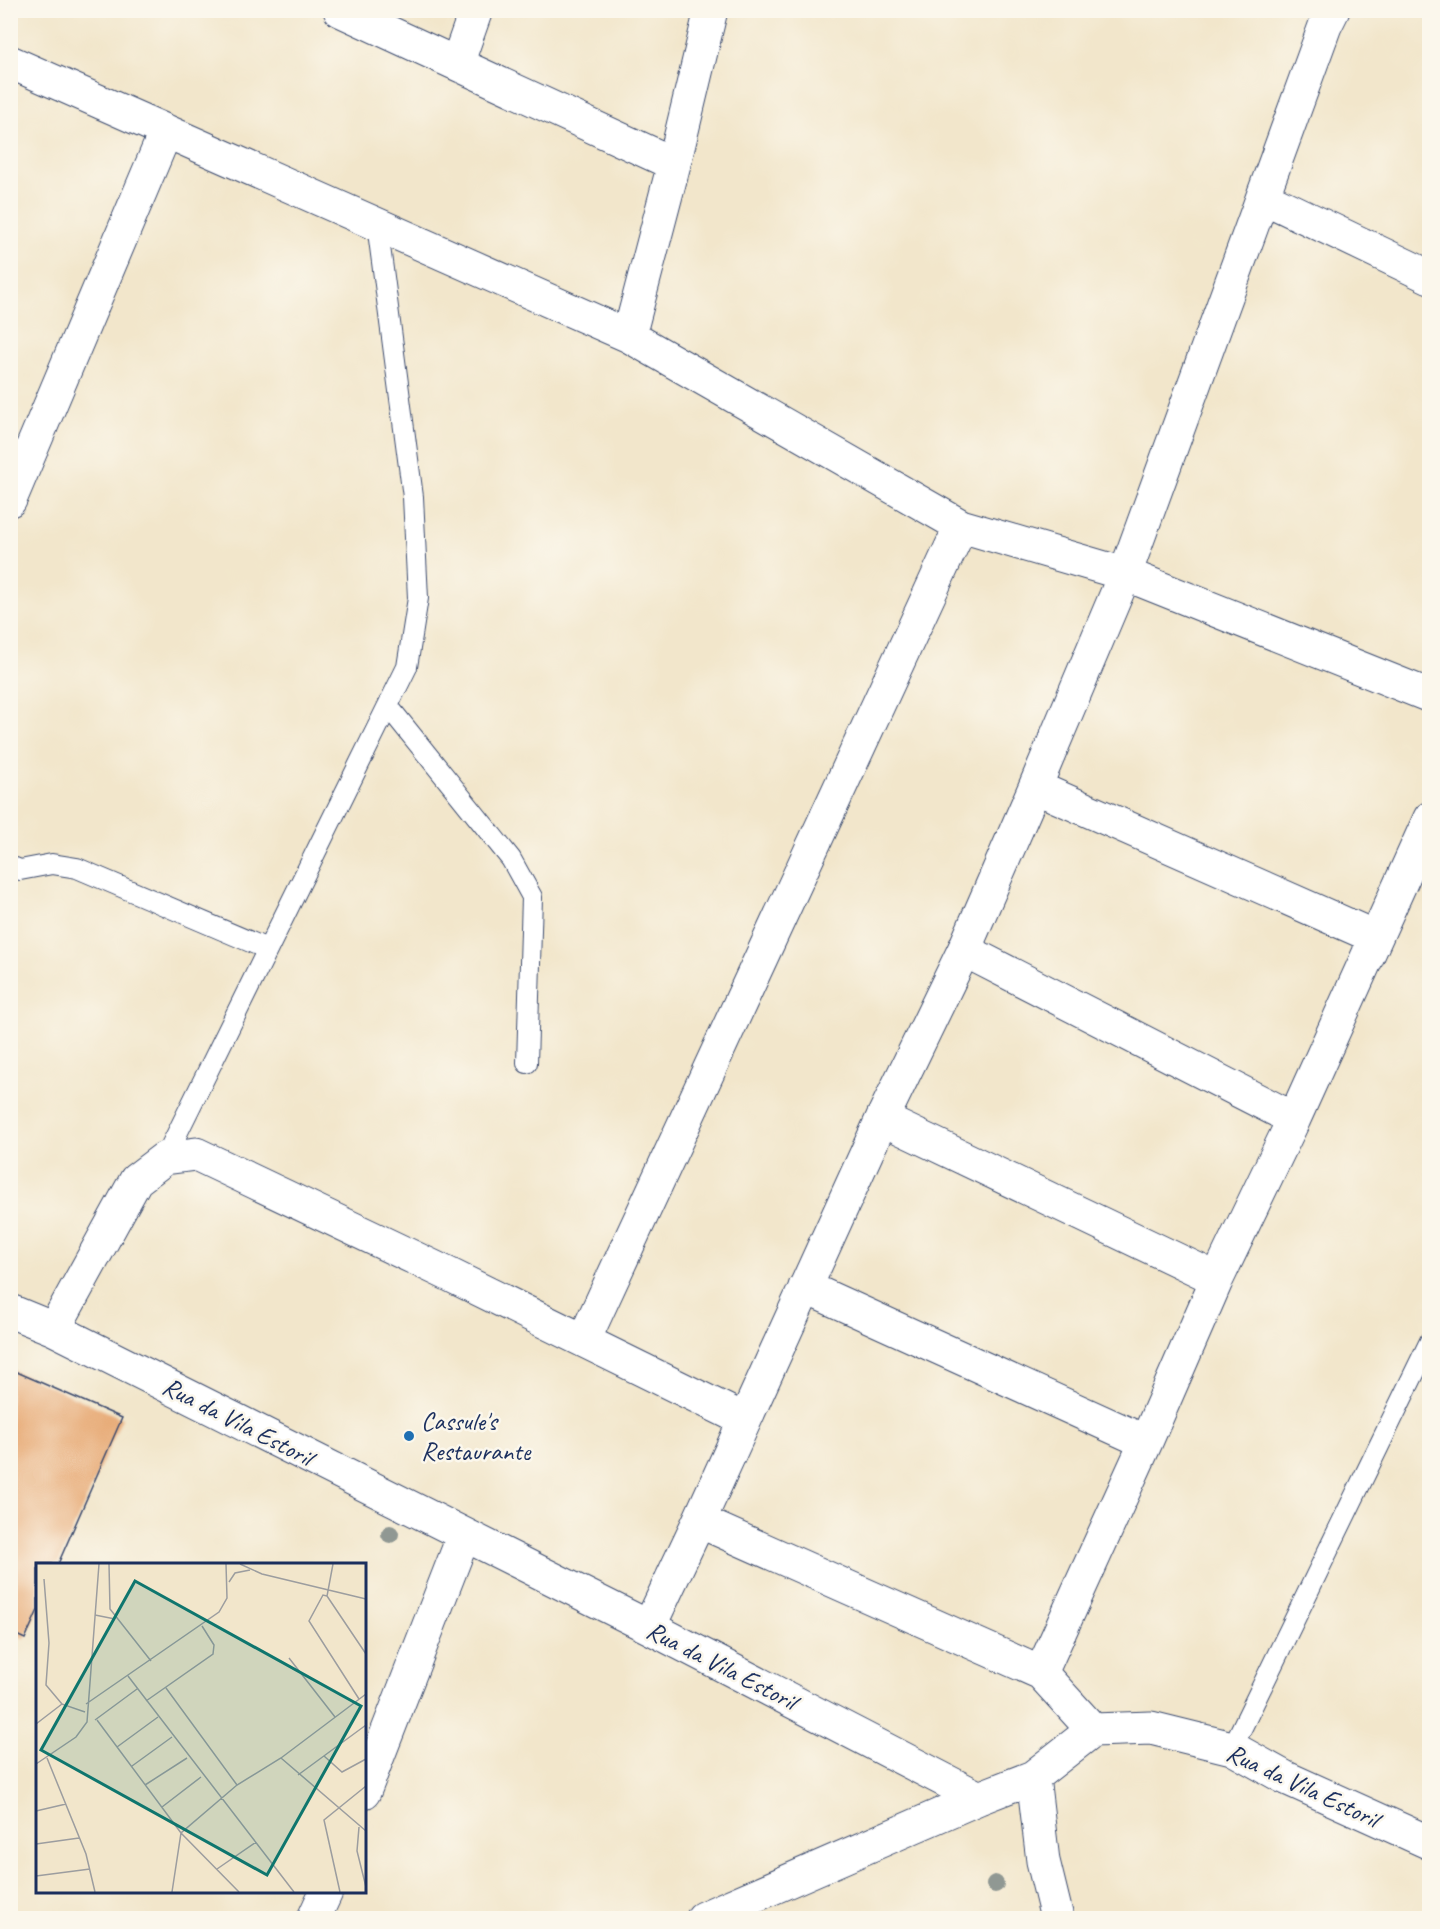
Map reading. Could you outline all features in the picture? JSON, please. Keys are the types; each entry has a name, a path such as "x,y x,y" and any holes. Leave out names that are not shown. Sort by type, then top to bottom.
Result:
{"street":[{"path":"340,10 674,165"},
{"path":"457,64 476,10"},
{"path":"629,336 674,165 711,10"},
{"path":"649,1627 882,1119 964,950 1035,787 1125,574 1333,10"},
{"path":"10,62 629,336 961,526 1125,574 1430,696"},
{"path":"10,500 166,131"},
{"path":"1263,197 1430,277"},
{"path":"584,1340 961,526"},
{"path":"1035,787 1375,937"},
{"path":"1041,1673 1217,1279 1294,1119 1430,818"},
{"path":"964,950 1294,1119"},
{"path":"882,1119 1217,1279"},
{"path":"54,1329 136,1180 165,1158 196,1154 745,1420"},
{"path":"805,1287 1146,1442"},
{"name":"Rua da Vila Estoril","path":"10,1311 54,1329 649,1627 979,1798"},
{"path":"699,1521 1041,1673 1094,1730 1033,1778 979,1798 703,1918"},
{"path":"366,1786 464,1535"},
{"name":"Rua da Vila Estoril","path":"1094,1730 1151,1728 1232,1748 1284,1777 1430,1843"},
{"path":"1033,1778 1043,1861 1057,1918"}],"lane":[{"path":"165,1158 407,667 418,598 413,496 377,225"},
{"path":"387,706 511,859 532,897 527,1064"},
{"path":"10,866 21,870 52,864 77,868 267,949"},
{"path":"1232,1748 1430,1341"}],"building":[{"path":"10,1369 122,1418 58,1563 36,1563 36,1614 25,1639 10,1632"}],"place":[{"name":"Cassule's Restaurante","path":"409,1436"}]}
